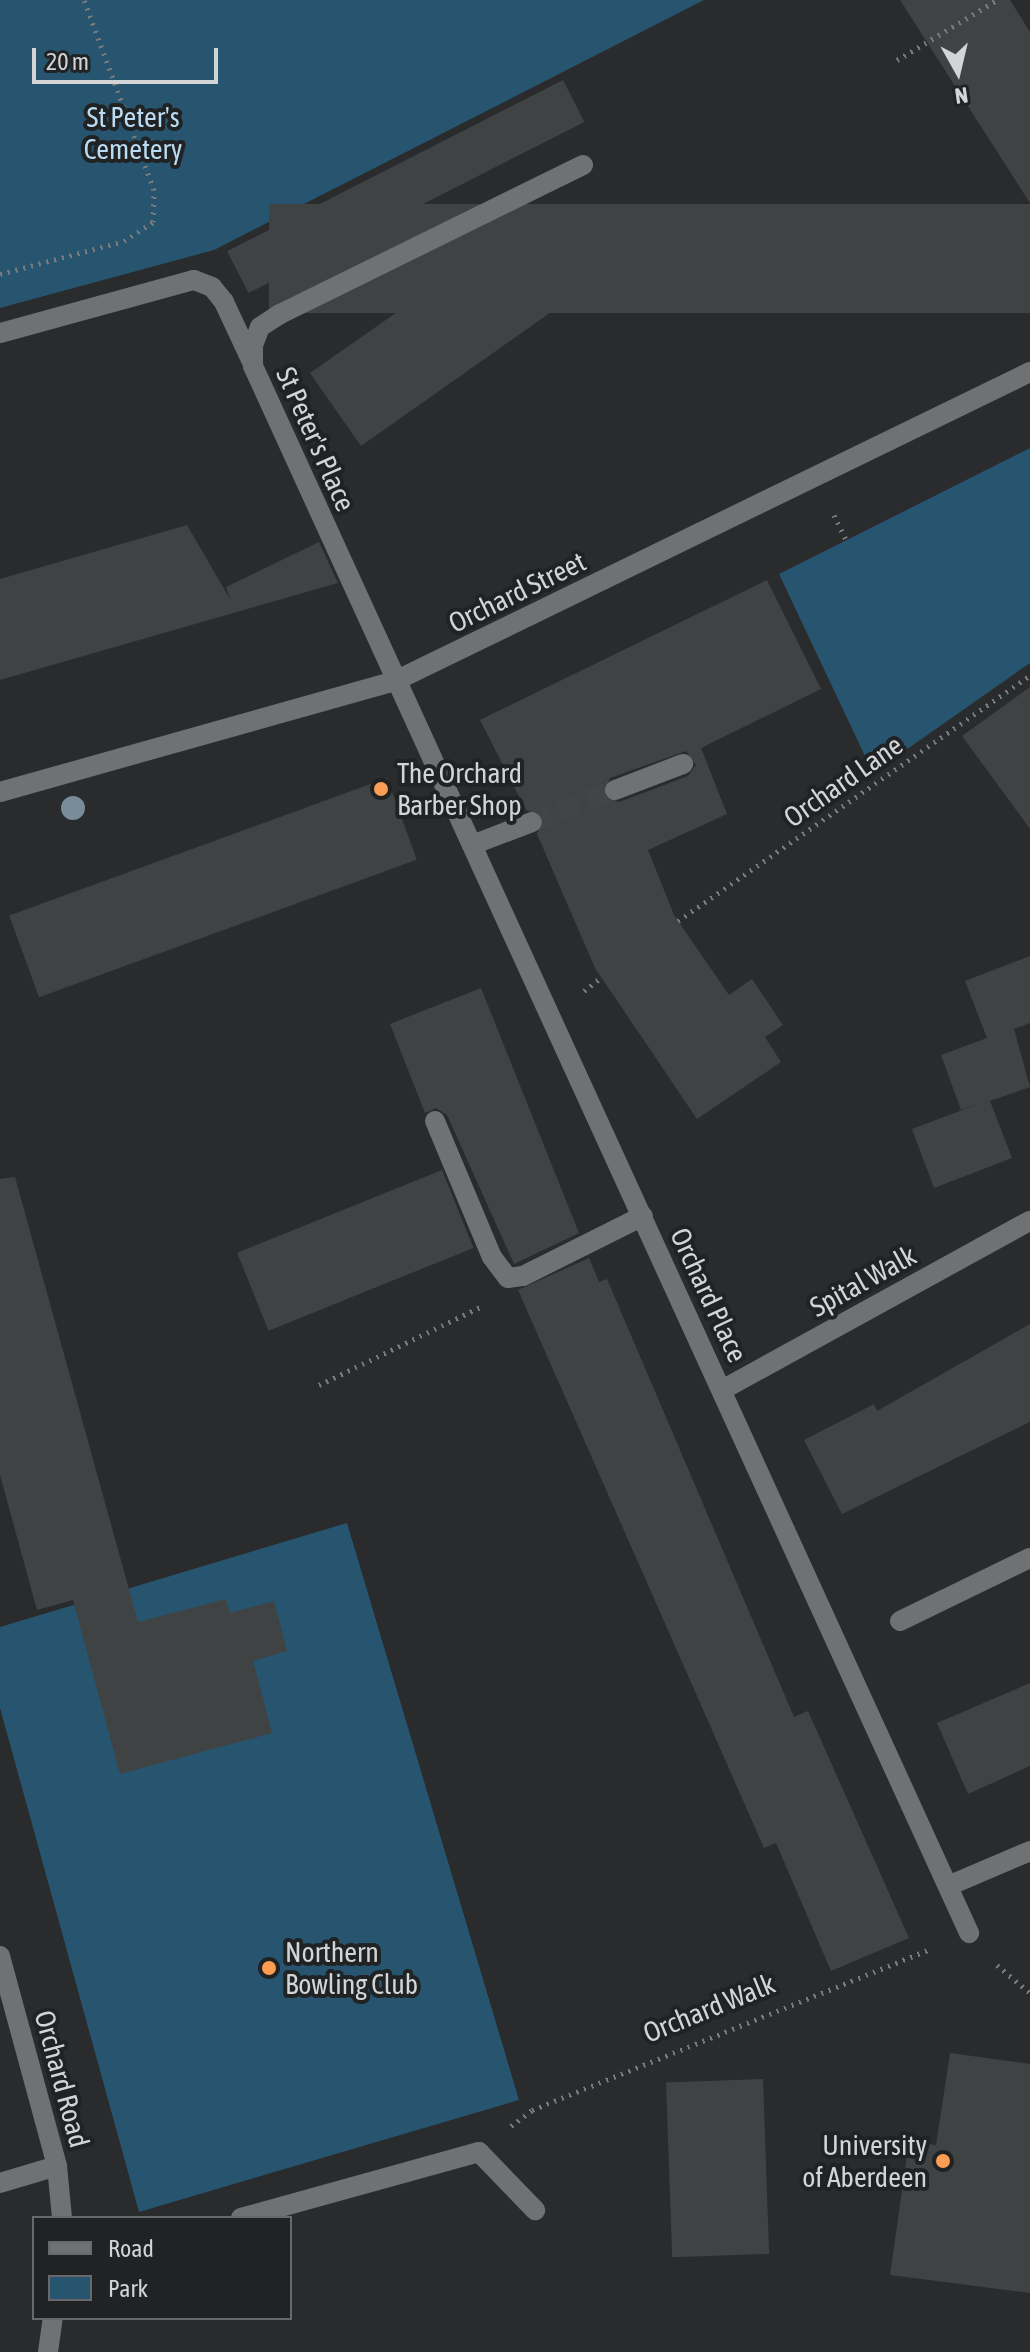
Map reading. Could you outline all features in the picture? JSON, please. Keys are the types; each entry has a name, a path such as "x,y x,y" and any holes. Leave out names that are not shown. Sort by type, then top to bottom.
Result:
{"street":[{"name":"St Peter's Place","path":"395,681 253,366 253,345 260,327 280,314 583,165"},
{"path":"0,333 194,280 212,287 224,302 253,366"},
{"name":"Orchard Street","path":"0,792 395,681 1030,372"},
{"name":"Orchard Place","path":"395,681 643,1216 969,1933"},
{"path":"615,790 683,764"},
{"path":"472,845 532,822"},
{"path":"435,1121 492,1257 508,1278 523,1276 643,1216"},
{"name":"Spital Walk","path":"722,1390 1030,1221"},
{"path":"900,1621 1030,1558"},
{"path":"948,1886 1030,1851"},
{"name":"Orchard Road","path":"0,1956 57,2166 62,2216"},
{"path":"248,2216 479,2152 535,2210"},
{"path":"0,2183 57,2166"},
{"path":"48,2352 53,2320"}],"path":[{"path":"0,274 124,241 153,222 154,190 84,0"},
{"path":"897,60 997,0"},
{"name":"Orchard Lane","path":"678,921 1030,675"},
{"path":"319,1385 495,1300 508,1278"},
{"name":"Orchard Walk","path":"479,2152 532,2110 969,1933"}],"green space":[{"name":"St Peter's Cemetery","path":"0,0 704,0 214,250 0,308"},
{"path":"1030,448 1030,663 873,773 779,574"},
{"path":"347,1523 519,2100 139,2212 0,1708 0,1627"}],"building":[{"path":"900,0 1010,0 1030,32 1030,203"},
{"path":"563,80 584,122 248,293 227,251"},
{"path":"269,204 1030,204 1030,313 269,313"},
{"path":"563,229 598,279 361,446 310,373 440,282 455,304"},
{"path":"187,525 230,599 226,587 319,542 338,583 0,680 0,579"},
{"path":"767,580 821,689 701,748 727,814 648,850 674,915 729,995 752,979 783,1025 765,1037 781,1062 697,1119 595,968 537,834 544,817 526,810 480,720","holes":["686,751 696,765 688,776 619,802 603,795 610,778"]},
{"path":"1030,687 1030,829 962,736"},
{"path":"387,778 417,860 39,997 9,915"},
{"path":"1030,956 1030,1023 1014,1029 1030,1087 990,1101 1012,1158 934,1188 912,1129 981,1103 961,1110 941,1055 987,1038 965,981"},
{"path":"481,988 579,1233 514,1264 447,1115 436,1108 425,1113 390,1024"},
{"path":"442,1170 473,1248 269,1331 237,1253"},
{"path":"15,1177 138,1622 226,1599 230,1613 274,1601 287,1651 253,1661 272,1733 120,1774 73,1600 37,1610 0,1475 0,1179"},
{"path":"589,1258 599,1282 607,1279 794,1717 808,1711 909,1938 831,1971 776,1843 764,1848 518,1290"},
{"path":"1030,1324 1030,1422 842,1514 804,1440 874,1404 877,1411"},
{"path":"1030,1683 1030,1766 968,1794 937,1723"},
{"path":"950,2053 1030,2064 1030,2293 890,2275 909,2141 936,2145"},
{"path":"763,2079 769,2254 672,2257 666,2082"}],"tunnel":[{"path":"532,822 615,790"}],"place":[{"name":"The Orchard Barber Shop","path":"381,789"},
{"name":"Northern Bowling Club","path":"269,1968"},
{"name":"University of Aberdeen","path":"943,2161"}]}
